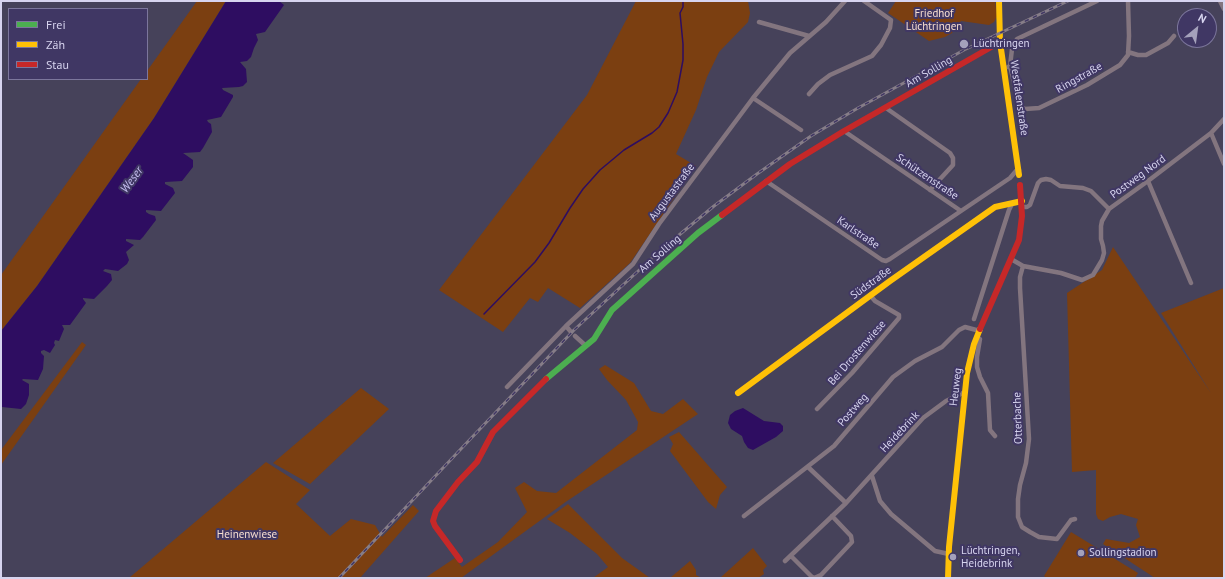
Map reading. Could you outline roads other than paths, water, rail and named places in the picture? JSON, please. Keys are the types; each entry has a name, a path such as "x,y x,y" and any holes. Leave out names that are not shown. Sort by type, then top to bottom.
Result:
{"street":[{"name":"Augustastraße","path":"506,388 566,326 633,264 659,224 754,98 790,53 826,22 845,1"},
{"path":"809,94 818,84 830,75 872,56 882,45 890,28 891,20 864,1"},
{"name":"Westfalenstraße","path":"999,1 1000,42 1007,67 1019,172"},
{"path":"1007,67 1012,49 1017,39 1097,1"},
{"path":"1128,1 1128,52 1138,55 1146,55 1168,43 1174,36"},
{"path":"1220,1 1224,9"},
{"path":"759,22 809,36"},
{"name":"Am Solling","path":"460,560 435,526 433,521 436,511 458,482 477,462 493,432 556,370 594,339 612,310 698,233 790,164 844,131 1000,42"},
{"name":"Ringstraße","path":"1007,67 1022,107 1029,109 1038,108 1087,85 1120,65 1126,58 1128,52"},
{"path":"754,98 801,130"},
{"path":"886,108 950,153 954,158 953,165 930,190"},
{"name":"Postweg Nord","path":"1011,259 1023,266 1082,280 1087,278 1093,274 1102,260 1104,253 1101,239 1101,226 1102,221 1109,209 1211,133 1224,120"},
{"name":"Schützenstraße","path":"844,131 961,211 1010,178 1016,171 1019,172"},
{"path":"1211,133 1224,164"},
{"path":"1020,185 1022,204 1027,207 1030,205 1038,183 1041,180 1046,179 1051,180 1060,186 1083,188 1091,191 1109,209"},
{"name":"Karlstraße","path":"766,181 882,260 890,260 961,211"},
{"path":"1148,181 1191,283"},
{"name":"Südstraße","path":"738,393 870,295 995,207 1004,204 1022,204"},
{"path":"974,319 1012,204"},
{"name":"Heuweg","path":"948,578 965,392 970,356 1019,240 1021,231 1022,204"},
{"name":"Otterbache","path":"1023,266 1020,288 1029,438 1026,463 1018,499 1018,517 1022,527 1030,532 1039,537 1057,539 1074,518"},
{"name":"Bei Drostenwiese","path":"817,409 852,373 899,318 899,315 875,301 870,295"},
{"path":"566,326 570,332"},
{"name":"Postweg","path":"744,516 834,446 893,377 915,361 942,347 959,330 965,328 978,334"},
{"path":"978,334 980,339 977,367 988,393 990,430 994,436"},
{"path":"575,336 586,346"},
{"name":"Heidebrink","path":"785,561 846,503 924,418 946,401 965,392"},
{"path":"808,467 846,503"},
{"path":"872,476 880,501 891,514 934,551 949,554"},
{"path":"791,556 811,576 818,577 821,575 852,542 851,536 832,516"}],"water":[{"name":"Weser","path":"226,1 279,1 284,5 265,32 256,34 258,40 251,57 247,61 240,62 246,69 247,82 243,86 239,87 222,88 233,95 233,97 221,117 207,120 211,124 212,132 203,148 200,152 183,153 193,160 193,167 182,181 165,182 165,184 173,188 175,193 161,211 146,210 149,214 155,216 156,220 143,237 140,240 126,239 126,241 134,245 126,252 129,260 127,264 118,271 105,269 103,271 111,274 112,280 94,299 83,298 86,303 70,325 62,325 64,329 59,341 55,340 55,345 50,353 44,350 41,351 44,356 43,369 38,380 22,380 29,384 29,395 26,404 21,409 1,408 1,331 37,286 154,118"},
{"path":"743,408 764,421 780,423 783,426 783,431 776,437 753,450 748,448 742,436 731,429 728,423 730,415"}],"waterway":[{"path":"484,314 535,262 549,243 583,189 600,170 624,150 652,133 659,127 668,113 677,92 683,60 680,13 683,7 683,1"}],"railway":[{"path":"339,578 574,330 661,250 714,206 811,136 858,108 964,50 1068,1"}],"place":[{"name":"Lüchtringen","path":"964,44"},
{"name":"Sollingstadion","path":"1081,553"},
{"name":"Lüchtringen, Heidebrink","path":"953,557"}],"park label":[{"name":"Friedhof Lüchtringen","path":"934,20"},
{"name":"Heinenwiese","path":"247,535"}]}
